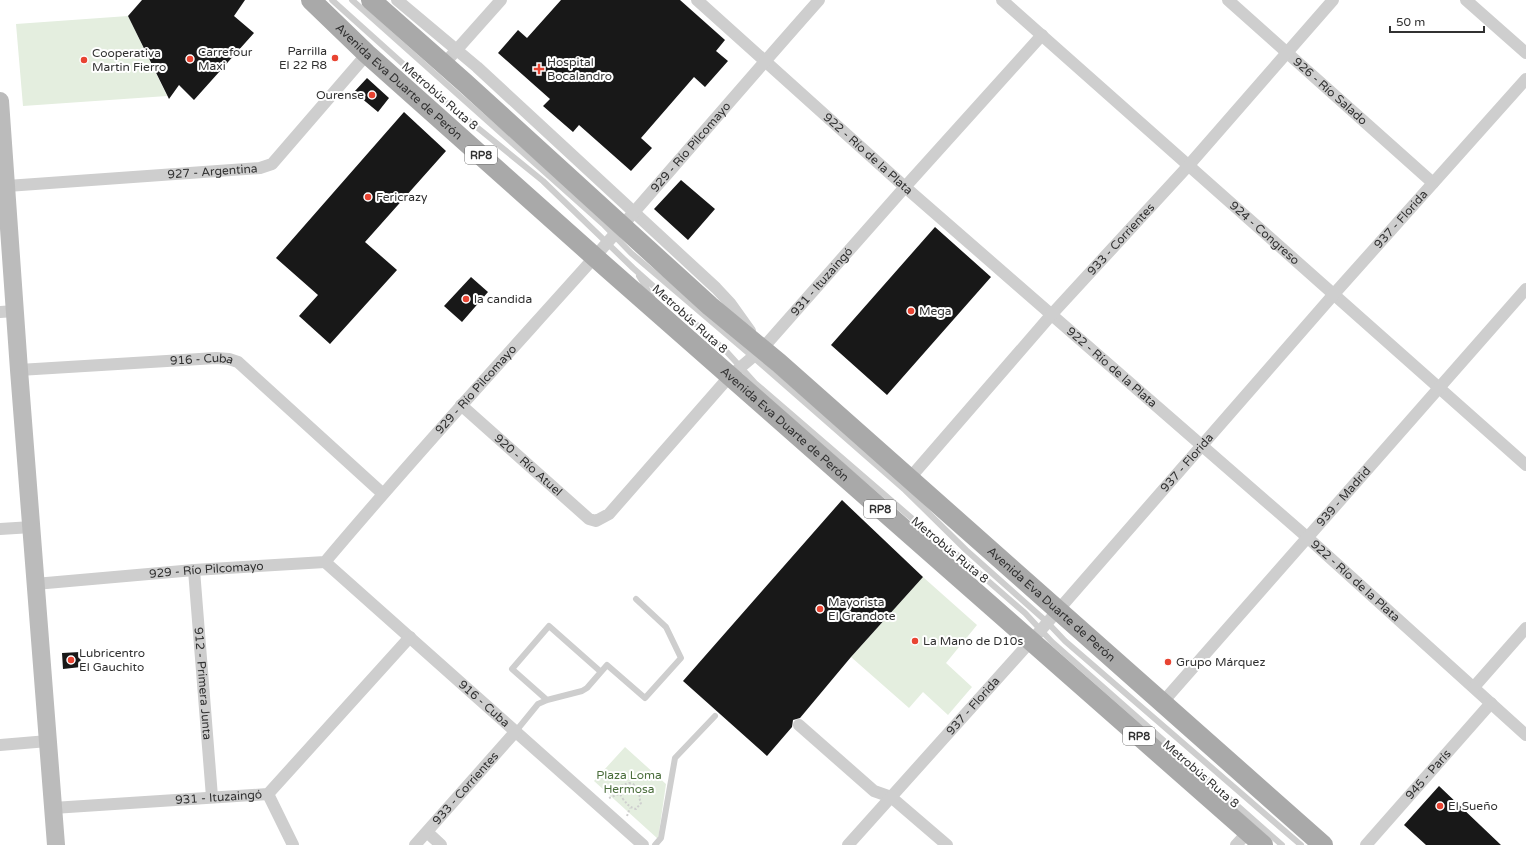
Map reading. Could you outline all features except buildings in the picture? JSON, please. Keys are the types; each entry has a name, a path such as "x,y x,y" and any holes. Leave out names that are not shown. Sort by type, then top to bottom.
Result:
{"main road":[{"name":"Avenida Eva Duarte de Perón","path":"311,0 367,54 710,306 757,353 909,478 1242,839 1263,845"},
{"name":"Avenida Eva Duarte de Perón","path":"371,0 450,57 614,234 658,308 686,328 735,372 1044,626 1162,704 1322,845"}],"street":[{"name":"Avenida Eva Duarte de Perón","path":"397,0 450,57"},
{"path":"450,57 501,0"},
{"name":"922 - Río de la Plata","path":"697,0 905,187 1308,538 1526,734"},
{"name":"929 - Río Pilcomayo","path":"35,584 194,570 325,562 382,494 614,234 819,0"},
{"name":"924 - Congreso","path":"1002,0 1440,387 1526,465"},
{"name":"926 - Río Salado","path":"1228,0 1433,183"},
{"name":"933 - Corrientes","path":"909,478 1052,314 1189,165 1286,52 1333,0"},
{"path":"1466,0 1526,53"},
{"name":"931 - Ituzaingó","path":"596,521 609,514 735,372 757,353 1042,35"},
{"name":"927 - Argentina","path":"7,186 260,168 272,164 367,54"},
{"name":"937 - Florida","path":"848,845 890,796 1044,626 1334,294 1526,79"},
{"path":"0,101 7,186 4,220 7,312 19,370 56,845"},
{"name":"939 - Madrid","path":"1162,704 1526,289"},
{"name":"916 - Cuba","path":"19,370 216,358 229,359 238,362 382,494"},
{"name":"920 - Río Atuel","path":"461,405 589,519 596,521"},
{"path":"0,529 32,527"},
{"name":"916 - Cuba","path":"325,562 643,845"},
{"name":"912 - Primera Junta","path":"194,570 212,797"},
{"path":"1474,687 1526,628"},
{"name":"931 - Ituzaingó","path":"53,808 268,794 410,637"},
{"name":"945 - París","path":"1366,845 1491,704"},
{"path":"799,726 874,791 890,796 947,845"},
{"name":"933 - Corrientes","path":"415,845 516,731"},
{"path":"0,745 48,741"},
{"path":"268,794 293,845"},
{"path":"427,832 441,845"}],"lane":[{"name":"Metrobús Ruta 8","path":"332,0 441,98 543,182 614,234"},
{"name":"Metrobús Ruta 8","path":"352,0 614,234 634,268 726,351 735,372"},
{"path":"634,268 658,308"},
{"name":"Metrobús Ruta 8","path":"757,353 905,490 1044,626 1282,845"},
{"path":"516,731 538,704 547,700 582,691 587,688 607,665 645,698 681,658 666,627 636,598"},
{"path":"547,700 512,669 549,626 601,672"},
{"name":"Metrobús Ruta 8","path":"1044,626 1065,641 1302,845"},
{"path":"655,845 661,838 675,758 715,716"}],"path":[{"path":"629,783 633,784 642,791 639,797 641,803 636,809 630,808 626,804 618,793 618,789 629,783"}],"green space":[{"name":"Cooperativa Martin Fierro","path":"128,16 167,96 23,106 16,24"},
{"name":"La Mano de D10s","path":"923,577 977,625 946,663 972,687 948,715 923,692 909,708 851,657"},
{"name":"Plaza Loma Hermosa","path":"625,747 666,784 658,839 594,781"}],"place":[{"name":"Parrilla El 22 R8","path":"335,58"},
{"name":"Carrefour Maxi","path":"190,59"},
{"name":"Cooperativa Martin Fierro","path":"84,60"},
{"name":"Hospital Bocalandro","path":"539,69"},
{"name":"Ourense","path":"372,95"},
{"name":"Fericrazy","path":"368,197"},
{"name":"la candida","path":"466,299"},
{"name":"Mega","path":"911,311"},
{"name":"Mayorista El Grandote","path":"820,609"},
{"name":"La Mano de D10s","path":"915,641"},
{"name":"Lubricentro El Gauchito","path":"71,660"},
{"name":"Grupo Márquez","path":"1168,662"},
{"name":"El Sueño","path":"1440,806"}]}
